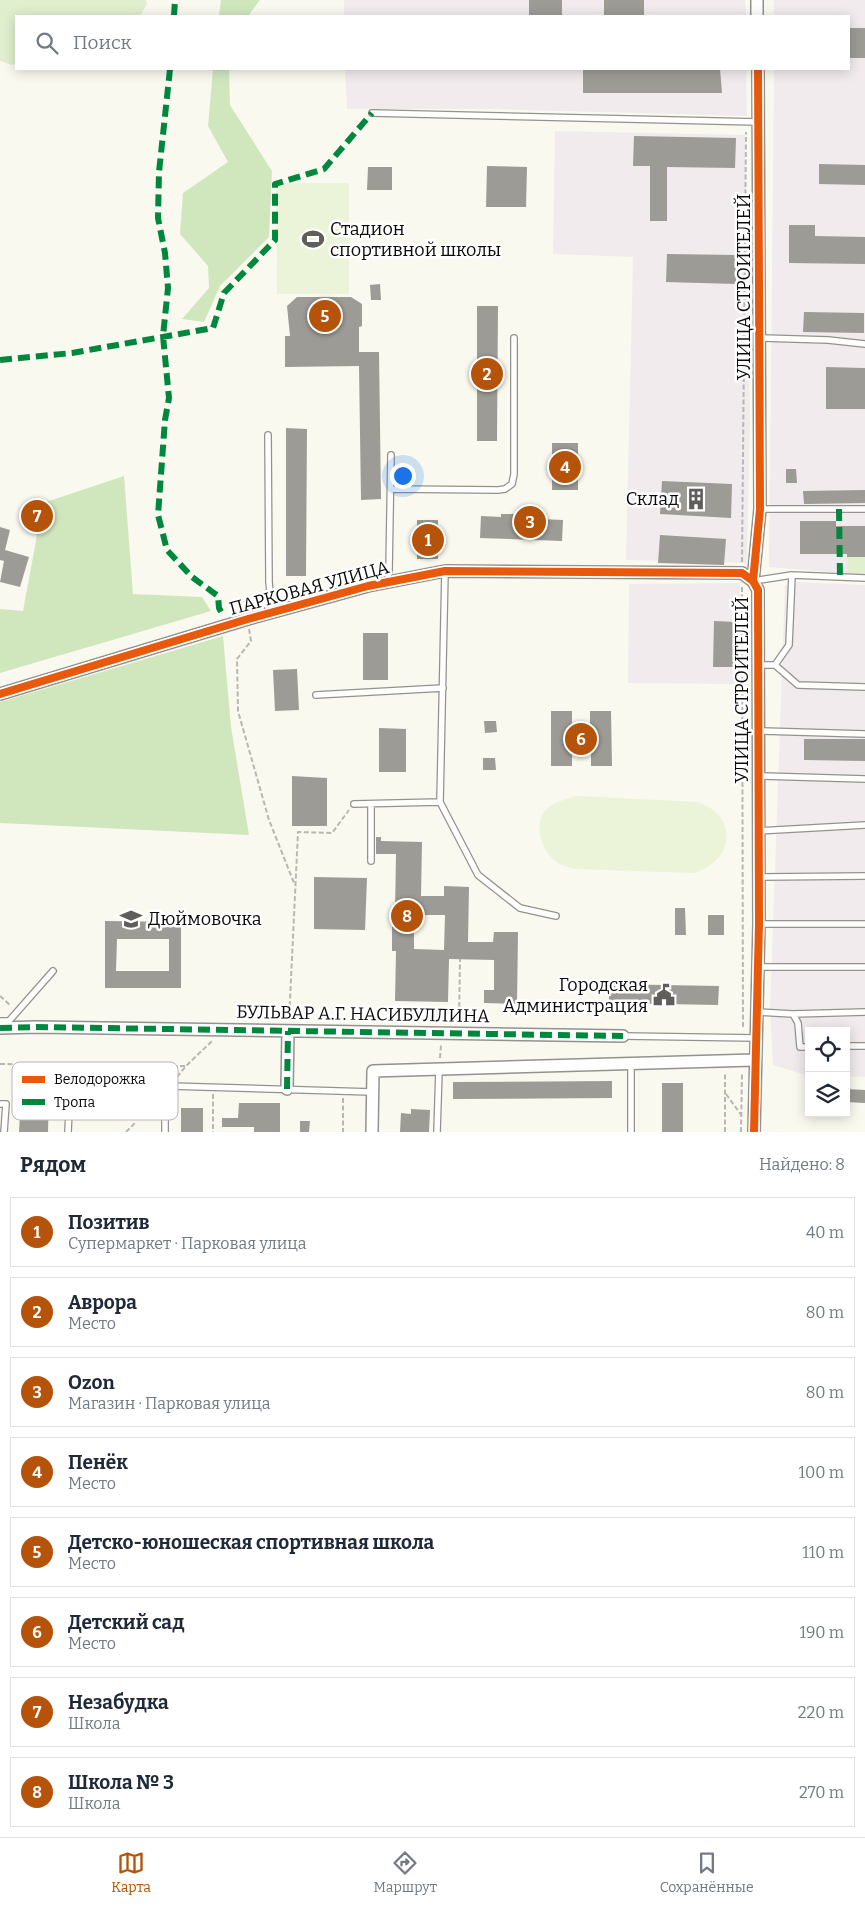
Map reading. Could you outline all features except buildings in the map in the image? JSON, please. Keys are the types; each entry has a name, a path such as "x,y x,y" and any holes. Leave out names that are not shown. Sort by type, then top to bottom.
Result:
{"street":[{"path":"757,0 757,15"},
{"name":"УЛИЦА СТРОИТЕЛЕЙ","path":"754,1132 748,1060 756,1038 759,924 758,590 753,582 760,509 759,338 752,122 758,70"},
{"name":"ПАРКОВАЯ УЛИЦА","path":"0,694 272,612 387,582 445,571 742,573"},
{"path":"742,573 753,582"},
{"name":"БУЛЬВАР А.Г. НАСИБУЛЛИНА","path":"0,1028 623,1036"},
{"path":"286,1089 288,1031"},
{"path":"372,1132 373,1071 748,1060"}],"lane":[{"path":"372,113 752,122"},
{"path":"391,489 498,490 505,489 512,484 514,474 514,338"},
{"path":"759,338 828,340 865,344"},
{"path":"268,436 269,582 272,612"},
{"path":"387,582 390,571 391,455"},
{"path":"760,509 865,509"},
{"path":"445,571 440,802 478,875 520,908 556,916"},
{"path":"753,582 792,575 865,578"},
{"path":"775,665 789,645 792,575"},
{"path":"759,664 775,665 798,685 865,687"},
{"path":"316,695 443,688"},
{"path":"758,731 865,734"},
{"path":"758,776 865,779"},
{"path":"354,804 440,802"},
{"path":"371,804 371,861"},
{"path":"758,831 865,825"},
{"path":"759,877 865,876"},
{"path":"759,924 865,924"},
{"path":"757,967 865,967"},
{"path":"0,1021 9,1021 53,971"},
{"path":"756,1012 793,1014 865,1012"},
{"path":"793,1014 798,1023 800,1047 805,1047"},
{"name":"БУЛЬВАР А.Г. НАСИБУЛЛИНА","path":"623,1036 756,1038"},
{"path":"850,1046 865,1046"},
{"path":"631,1064 631,1132"},
{"path":"436,1132 439,1070"},
{"path":"178,1086 372,1092"},
{"path":"0,1104 6,1104 4,1132"}],"path":[{"path":"743,1038 742,573 752,122"},
{"path":"248,619 247,610 269,582"},
{"path":"251,640 238,659 238,711 269,820 294,883"},
{"path":"288,1031 298,832 332,833 354,804"},
{"path":"459,1021 460,959"},
{"path":"178,1076 224,1030"},
{"path":"440,1057 441,1046"},
{"path":"741,1132 748,1060"},
{"path":"725,1061 725,1132"},
{"path":"178,1066 186,1066"},
{"path":"212,1087 212,1132"},
{"path":"343,1091 343,1132"},
{"path":"726,1094 742,1116"}],"shaded area":[{"path":"344,0 745,0 746,15 344,15"},
{"path":"774,0 865,0 865,575 769,567 774,70 850,70 850,15 774,15"},
{"path":"345,70 746,70 747,116 491,109 347,109"},
{"path":"555,131 745,135 750,426 747,563 626,560 633,257 553,254"},
{"path":"797,582 865,585 865,1077 850,1077 850,1027 805,1027 805,1075 773,1065 770,1009 785,585 796,585"},
{"path":"740,583 739,684 628,683 629,584"}],"green space":[{"path":"0,0 146,0 147,4 141,15 15,15 15,64 0,61"},
{"path":"221,0 260,0 249,15 219,15"},
{"path":"213,70 229,70 230,105 272,171 269,237 220,286 204,322 182,319 209,288 208,266 180,234 183,193 228,162 208,126"},
{"name":"Стадион спортивной школы","path":"276,183 349,183 349,294 277,294"},
{"path":"124,476 133,594 202,597 211,611 0,673 0,609 23,611 43,503"},
{"path":"847,557 865,557 865,578 847,578"},
{"path":"223,636 231,727 249,835 0,823 0,702"},
{"path":"579,796 697,802 711,808 720,817 725,827 724,849 717,859 707,867 693,873 574,869 561,865 549,854 542,841 540,833 541,818 547,809 556,803"}],"marked path":[{"path":"174,15 175,0"},
{"path":"170,70 159,172 158,218 165,253 168,288 163,336 169,398 165,420 158,515 167,550 192,577 218,596 219,608 224,617"},
{"path":"0,360 72,353 213,328 224,293 275,240 275,184 324,169 372,113"},
{"path":"839,509 840,577"},
{"path":"0,1028 623,1036"},
{"path":"287,1089 288,1031"}],"cycle path":[{"path":"753,581 760,509 758,70"},
{"path":"0,694 248,619 368,586 445,571 742,573 753,581 758,590 759,924 754,1132"}],"place":[{"name":"Стадион спортивной школы","path":"313,239"},
{"name":"Детско-юношеская спортивная школа","path":"325,316"},
{"name":"Аврора","path":"487,374"},
{"name":"Пенёк","path":"565,467"},
{"name":"Склад","path":"696,499"},
{"name":"Незабудка","path":"37,516"},
{"name":"Ozon","path":"530,522"},
{"name":"Позитив","path":"428,540"},
{"name":"Детский сад","path":"581,739"},
{"name":"Школа № 3","path":"407,916"},
{"name":"Дюймовочка","path":"131,919"},
{"name":"Городская Администрация","path":"664,995"}]}
